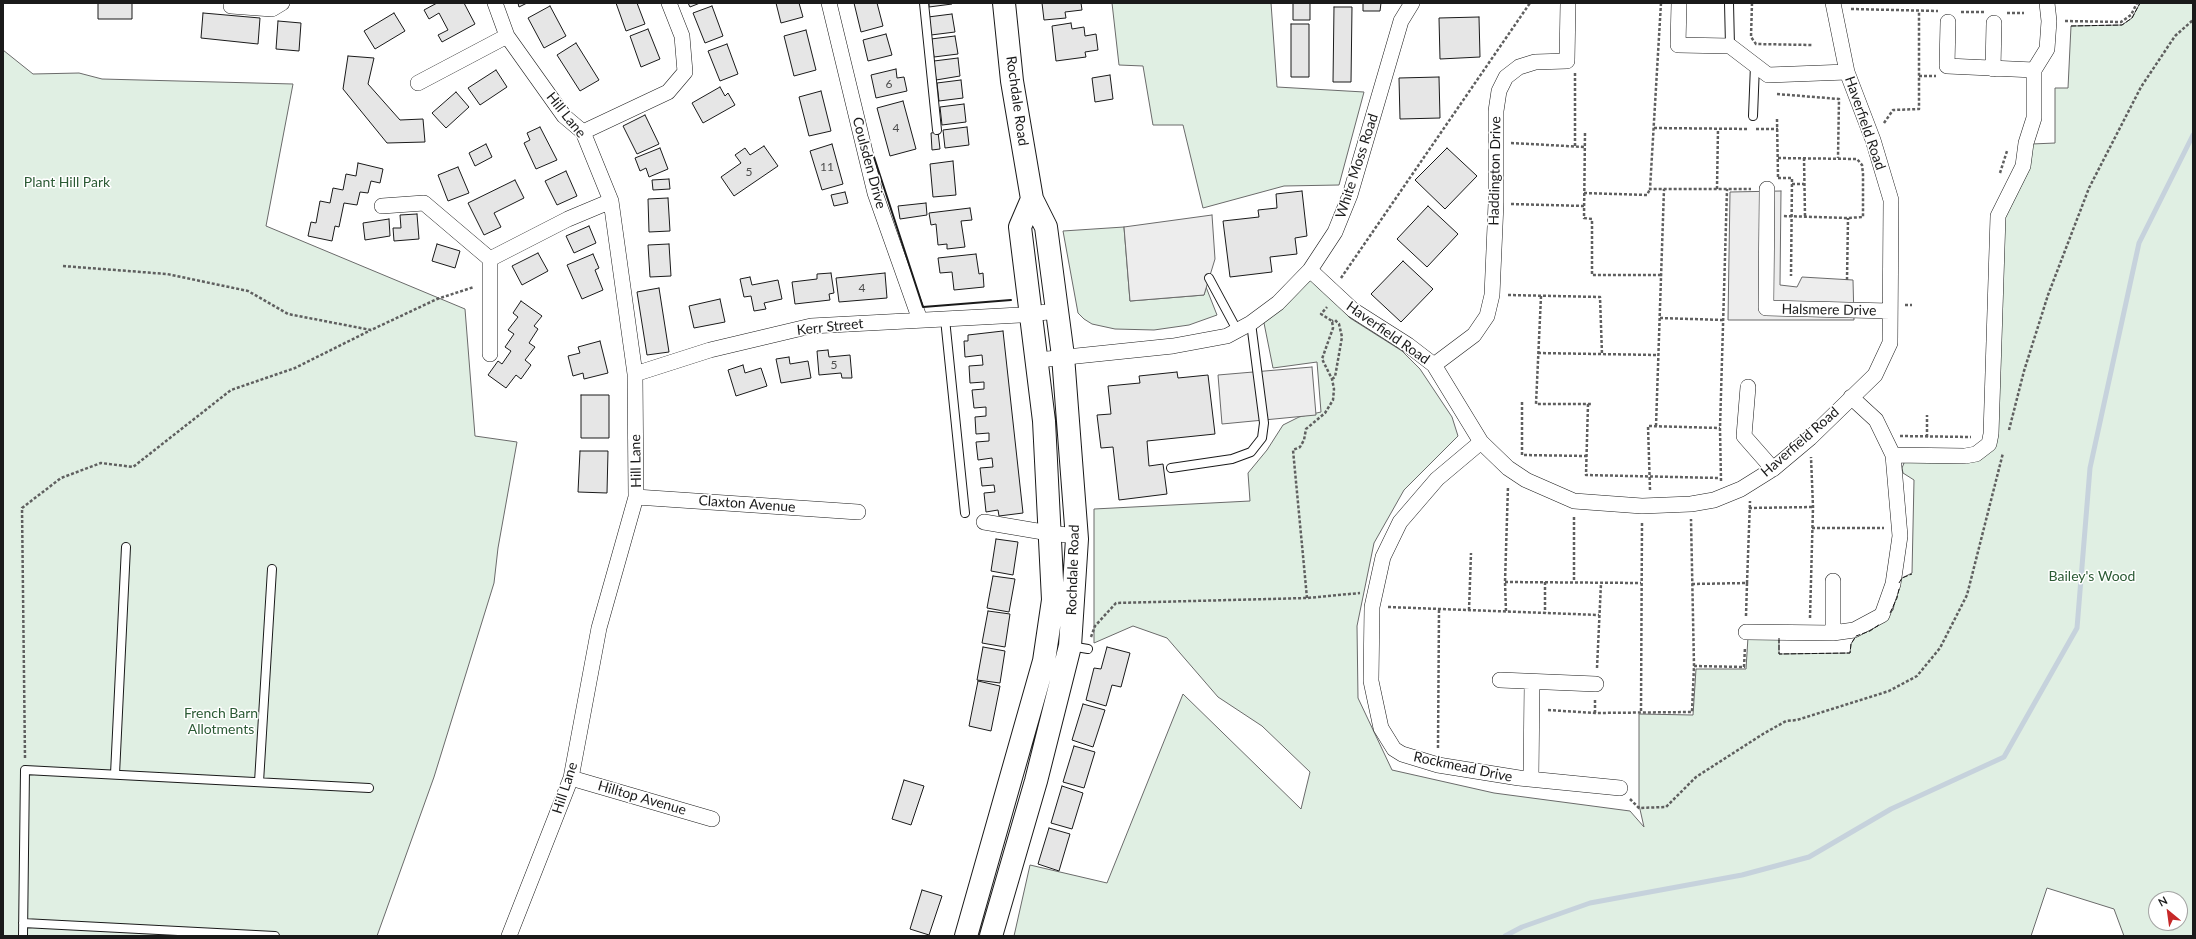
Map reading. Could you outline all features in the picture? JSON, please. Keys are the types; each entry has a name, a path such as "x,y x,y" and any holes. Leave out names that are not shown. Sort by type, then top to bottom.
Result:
{"main road":[{"name":"Rochdale Road","path":"991,936 1036,781 1079,647 1077,536 1063,356 1046,227 1032,199 1012,81 1004,3"},
{"name":"Rochdale Road","path":"966,936 1044,661 1053,600 1044,421 1038,360 1020,226 1032,199"}],"street":[{"path":"231,6 272,9 282,3"},
{"name":"Hill Lane","path":"495,3 507,36 564,116 583,132 611,201 635,374 636,497 599,628 571,778 509,936"},
{"path":"583,132 668,92 685,72 682,36 669,3"},
{"name":"Coulsden Drive","path":"829,3 875,193 920,320"},
{"name":"White Moss Road","path":"1038,360 1063,356 1173,346 1227,336 1251,323 1278,303 1310,270 1335,232 1350,195 1401,21 1412,3"},
{"path":"1568,3 1568,61"},
{"path":"1678,3 1678,45 1730,46 1768,75 1847,72"},
{"path":"1893,455 1965,456 1976,454 1988,444 1991,434 1995,269 1998,216 2019,176 2034,118 2034,70 2047,48 2049,21 2047,3"},
{"name":"Haverfield Road","path":"1310,270 1354,310 1408,345 1434,365 1481,442 1508,468 1526,480 1574,501 1646,506 1691,504 1714,500 1729,495 1773,469 1810,438 1875,375 1890,343 1891,200 1873,140 1847,72 1833,6"},
{"path":"1948,15 1947,66 2034,70"},
{"path":"1993,16 1993,69"},
{"path":"418,83 507,36"},
{"name":"Haddington Drive","path":"1434,365 1474,335 1487,316 1492,295 1496,203 1496,111 1499,91 1506,78 1519,67 1535,62 1568,61"},
{"name":"Halsmere Drive","path":"1767,190 1766,308 1890,311"},
{"path":"490,259 568,219 611,201"},
{"path":"382,206 424,203 490,259 490,354"},
{"name":"Kerr Street","path":"635,374 710,350 811,326 1032,314 1057,311"},
{"path":"1748,387 1744,436 1773,469"},
{"path":"1746,632 1833,633 1854,630 1882,615 1893,584 1900,536 1893,455 1876,420 1851,397"},
{"name":"Rockmead Drive","path":"1481,442 1437,479 1400,522 1382,557 1372,607 1371,681 1381,728 1394,749 1402,754 1438,765 1531,779 1620,788"},
{"name":"Claxton Avenue","path":"636,497 858,512"},
{"path":"984,522 1049,534 1077,536"},
{"path":"1833,581 1833,633"},
{"path":"1500,680 1596,684"},
{"path":"1531,779 1532,682"},
{"name":"Hilltop Avenue","path":"571,778 712,819"}],"lane":[{"path":"924,3 937,130"},
{"path":"1729,3 1730,46"},
{"path":"1753,116 1755,65"},
{"path":"1209,278 1238,330"},
{"path":"945,319 965,513"},
{"path":"1171,468 1232,459 1251,452 1262,438 1264,423 1251,323"},
{"path":"115,774 126,547"},
{"path":"259,782 272,569"},
{"path":"23,936 26,770 369,788"},
{"path":"23,922 275,936"}],"path":[{"path":"1332,379 1335,376 1342,338 1339,324 1335,320 1332,321 1321,314 1400,190 1530,3"},
{"path":"1584,193 1647,195 1650,189 1661,3"},
{"path":"1752,3 1751,37 1756,44 1812,45"},
{"path":"2049,21 2121,22 2131,15 2137,3"},
{"path":"1833,6 1919,11 1948,15 1993,16 2024,13"},
{"path":"1873,140 1893,110 1919,109 1919,11"},
{"path":"1568,61 1575,73 1575,148"},
{"path":"1777,94 1839,99 1838,158"},
{"path":"1650,189 1778,189 1777,119"},
{"path":"1654,128 1778,129"},
{"path":"1717,189 1718,129"},
{"path":"1585,133 1584,218 1592,219 1592,275 1661,274"},
{"path":"1496,143 1575,148 1585,147"},
{"path":"1767,216 1863,217 1862,165 1857,159 1778,158"},
{"path":"1804,158 1805,216"},
{"path":"1778,178 1792,178 1791,276"},
{"path":"1792,184 1804,184"},
{"path":"1656,426 1664,189"},
{"path":"1727,189 1720,428 1720,478 1729,495"},
{"path":"1496,203 1584,206"},
{"path":"1847,280 1848,218"},
{"path":"63,266 174,276 248,291 288,314 370,330"},
{"path":"26,770 22,508 61,478 101,463 132,467 231,390 295,368 370,330 443,297 490,283"},
{"path":"1492,295 1600,297 1602,354"},
{"path":"1541,296 1536,404 1592,404"},
{"path":"1660,318 1723,320"},
{"path":"1307,598 1293,450 1300,446 1304,440 1306,429 1325,413 1333,400 1334,389 1332,379 1322,359 1333,328 1332,321"},
{"path":"1538,353 1658,356"},
{"path":"1522,402 1522,455 1587,456"},
{"path":"1588,404 1586,475 1720,478"},
{"path":"1927,415 1927,437"},
{"path":"1641,712 1641,583 1649,477 1648,426 1720,428"},
{"path":"1900,436 1972,437"},
{"path":"1810,438 1813,507 1810,633"},
{"path":"1506,612 1505,582 1508,468"},
{"path":"1747,583 1751,483"},
{"path":"1574,501 1574,582"},
{"path":"1548,710 1595,713 1692,712 1694,666 1691,504"},
{"path":"1749,508 1813,507"},
{"path":"1812,528 1899,528"},
{"path":"1469,610 1471,552"},
{"path":"1505,582 1641,583"},
{"path":"1545,582 1545,613"},
{"path":"1595,713 1601,582"},
{"path":"1079,647 1116,602 1307,598 1374,592"},
{"path":"1372,607 1599,615"},
{"path":"1438,765 1439,609"}],"green space":[{"path":"1112,3 1271,3 1277,87 1364,92 1339,185 1284,186 1203,208 1183,125 1153,125 1143,66 1119,65"},
{"name":"Bailey's Wood","path":"2140,3 2193,3 2193,936 2124,936 2114,909 2047,888 2031,936 1014,936 1030,865 1107,883 1183,694 1301,809 1310,772 1262,726 1218,697 1167,638 1133,626 1094,643 1094,509 1250,501 1248,473 1267,450 1283,425 1299,417 1321,412 1317,362 1273,368 1263,318 1312,278 1350,318 1402,351 1420,369 1452,417 1458,436 1404,490 1374,543 1357,626 1358,698 1392,770 1494,793 1630,811 1644,827 1639,805 1639,714 1693,715 1696,669 1746,669 1748,637 1779,637 1779,654 1850,653 1851,644 1856,636 1878,626 1893,610 1899,583 1902,578 1912,573 1914,480 1903,473 1902,468 1904,463 1907,460 1983,455 2002,221 2032,144 2055,143 2055,88 2068,88 2071,26 2122,25 2132,18"},
{"path":"3,50 33,74 79,73 102,79 293,84 266,226 465,309 475,436 517,442 498,548 494,583 434,777 377,936 3,936"},
{"path":"1124,227 1130,301 1204,295 1206,287 1217,315 1189,325 1154,330 1115,329 1092,324 1084,319 1078,313 1063,231"}],"shaded area":[{"path":"1781,191 1780,285 1797,287 1802,277 1853,280 1854,320 1728,320 1730,192"},
{"path":"1212,215 1215,259 1204,295 1130,301 1124,227"},
{"path":"1312,367 1316,415 1222,424 1218,375"}],"building":[{"path":"98,3 132,3 132,19 98,19"},
{"path":"437,3 464,3 475,24 442,42 438,35 448,30 439,13 429,19 424,10"},
{"path":"518,3 527,3 519,7"},
{"path":"616,3 637,3 645,24 626,31"},
{"path":"688,3 700,3 690,7"},
{"path":"776,3 799,3 803,17 781,23"},
{"path":"854,3 877,3 883,26 861,32"},
{"path":"929,3 952,3 952,4 929,7"},
{"path":"1042,3 1081,3 1082,10 1065,12 1066,18 1044,20"},
{"path":"1293,3 1310,3 1310,20 1293,20"},
{"path":"1363,3 1381,3 1380,11 1363,11"},
{"path":"550,6 566,36 544,48 528,18"},
{"path":"712,6 723,36 705,43 693,13"},
{"path":"1334,7 1352,7 1351,82 1333,82"},
{"path":"203,13 260,18 258,44 201,38"},
{"path":"394,13 405,31 375,49 364,31"},
{"path":"952,14 955,32 931,35 928,17"},
{"path":"1479,17 1480,57 1440,59 1439,18"},
{"path":"278,21 301,23 299,51 276,49"},
{"path":"1071,23 1072,29 1084,27 1085,36 1096,34 1098,50 1085,52 1086,57 1056,61 1052,26"},
{"path":"1291,24 1309,24 1309,77 1291,77"},
{"path":"648,29 660,59 641,67 630,36"},
{"path":"806,30 816,70 794,76 784,36"},
{"path":"886,34 892,55 868,61 863,40"},
{"path":"955,36 958,54 934,57 931,39"},
{"path":"576,43 599,80 580,91 557,55"},
{"path":"727,44 738,74 720,81 708,51"},
{"path":"348,56 374,58 368,84 400,120 423,119 425,142 387,143 343,89"},
{"path":"958,58 960,76 936,80 934,61"},
{"path":"896,69 897,78 904,77 907,91 876,98 871,75"},
{"path":"496,70 507,87 480,105 468,88"},
{"path":"1110,75 1113,99 1095,102 1092,78"},
{"path":"1439,77 1440,118 1400,119 1399,78"},
{"path":"961,80 963,98 939,101 937,83"},
{"path":"720,87 725,96 728,93 735,105 703,123 692,103"},
{"path":"821,91 831,131 809,136 799,97"},
{"path":"456,92 469,107 446,128 432,113"},
{"path":"903,101 916,149 890,156 877,108"},
{"path":"964,104 966,122 942,125 940,107"},
{"path":"645,115 659,144 637,154 623,126"},
{"path":"540,127 557,160 536,169 524,143 530,140 527,133"},
{"path":"967,127 969,145 945,148 943,130"},
{"path":"938,132 940,149 932,150 931,133"},
{"path":"486,144 492,157 475,166 469,153"},
{"path":"832,144 843,184 822,190 810,151"},
{"path":"764,146 778,166 734,196 721,177 741,163 735,155 745,148 750,155"},
{"path":"660,148 668,169 649,177 646,168 640,171 635,158"},
{"path":"1447,148 1477,176 1445,209 1415,180"},
{"path":"953,161 956,195 933,197 930,164"},
{"path":"358,163 383,169 380,183 371,181 368,193 360,192 357,205 344,203 339,227 335,226 332,241 308,236 311,222 316,223 320,201 330,203 333,188 343,190 346,174 356,176"},
{"path":"458,167 469,193 448,201 438,175"},
{"path":"566,171 577,196 557,205 545,181"},
{"path":"669,179 670,189 653,190 652,180"},
{"path":"515,180 524,198 494,213 501,227 484,235 468,203"},
{"path":"1302,191 1307,236 1295,238 1297,254 1270,257 1272,272 1230,277 1223,221 1259,217 1258,210 1277,208 1276,194"},
{"path":"845,192 848,203 834,206 831,195"},
{"path":"668,198 670,231 649,232 648,199"},
{"path":"926,203 927,215 900,219 898,206"},
{"path":"1428,206 1458,234 1427,267 1397,239"},
{"path":"970,208 972,220 961,221 965,247 947,249 947,244 938,245 936,224 931,225 929,213"},
{"path":"417,214 419,239 394,241 393,228 401,228 400,215"},
{"path":"389,219 390,236 365,240 363,223"},
{"path":"589,226 596,243 574,253 566,236"},
{"path":"437,244 460,251 455,268 432,261"},
{"path":"669,244 671,276 650,277 648,245"},
{"path":"538,253 548,271 522,285 512,266"},
{"path":"593,254 599,268 595,270 603,290 582,299 567,265"},
{"path":"976,254 979,274 983,273 984,287 954,290 952,272 940,273 938,258"},
{"path":"1403,261 1433,289 1401,322 1371,294"},
{"path":"831,273 834,293 829,294 830,300 795,304 792,282 817,279 817,274"},
{"path":"885,273 887,298 839,302 836,278"},
{"path":"750,277 752,285 778,280 782,299 764,303 766,309 754,311 751,296 744,297 740,279"},
{"path":"659,288 669,352 647,355 637,292"},
{"path":"720,299 725,322 694,328 689,306"},
{"path":"521,301 542,316 534,326 538,329 529,343 535,347 525,360 531,365 521,379 516,375 506,388 488,375 498,361 502,364 511,351 505,347 514,334 508,330 518,317 513,313"},
{"path":"1003,331 1023,513 999,516 998,510 986,512 984,493 995,492 994,485 982,486 980,468 993,467 992,458 978,460 976,442 989,441 989,433 976,434 975,417 986,416 986,407 974,408 972,390 984,389 984,382 970,383 969,366 983,365 982,355 965,357 964,341 968,341 968,335"},
{"path":"600,341 608,373 584,379 583,373 573,376 568,356 580,353 578,347"},
{"path":"828,350 829,357 850,355 852,378 842,378 841,373 819,375 817,351"},
{"path":"789,357 790,364 808,361 811,378 781,383 776,359"},
{"path":"743,365 745,373 761,368 767,386 736,396 728,370"},
{"path":"1177,372 1178,378 1208,375 1215,434 1147,441 1149,466 1163,464 1167,494 1119,500 1113,447 1101,448 1097,415 1111,414 1108,386 1140,383 1139,376"},
{"path":"581,395 609,395 609,438 581,438"},
{"path":"580,451 608,451 607,493 578,492"},
{"path":"996,539 1018,542 1013,575 991,571"},
{"path":"993,576 1015,579 1009,612 987,608"},
{"path":"988,611 1010,614 1005,647 982,643"},
{"path":"983,647 1005,651 1000,683 977,680"},
{"path":"1107,647 1130,653 1121,687 1112,685 1106,706 1086,700 1094,668 1101,669"},
{"path":"978,681 1000,686 991,731 969,726"},
{"path":"1083,704 1105,710 1093,747 1072,740"},
{"path":"1074,746 1095,752 1084,788 1063,782"},
{"path":"904,780 924,786 911,825 892,819"},
{"path":"1062,786 1083,793 1072,829 1051,823"},
{"path":"1049,828 1070,834 1059,871 1038,864"},
{"path":"922,890 942,896 929,935 910,929"}],"waterway":[{"path":"1505,936 1522,927 1590,903 1742,875 1809,857 1891,809 2004,757 2077,628 2090,468 2139,243 2193,135"}],"fence":[{"path":"2071,26 2122,25 2132,18 2140,3"},
{"path":"1899,583 1902,578 1912,574"},
{"path":"1890,613 1897,598 1899,589"},
{"path":"1779,638 1779,654 1850,653 1851,644 1856,636 1870,631 1880,624"}],"wall":[{"path":"874,157 923,307 1011,300"}],"park label":[{"name":"Plant Hill Park","path":"67,182"},
{"name":"French Barn Allotments","path":"221,722"}]}
